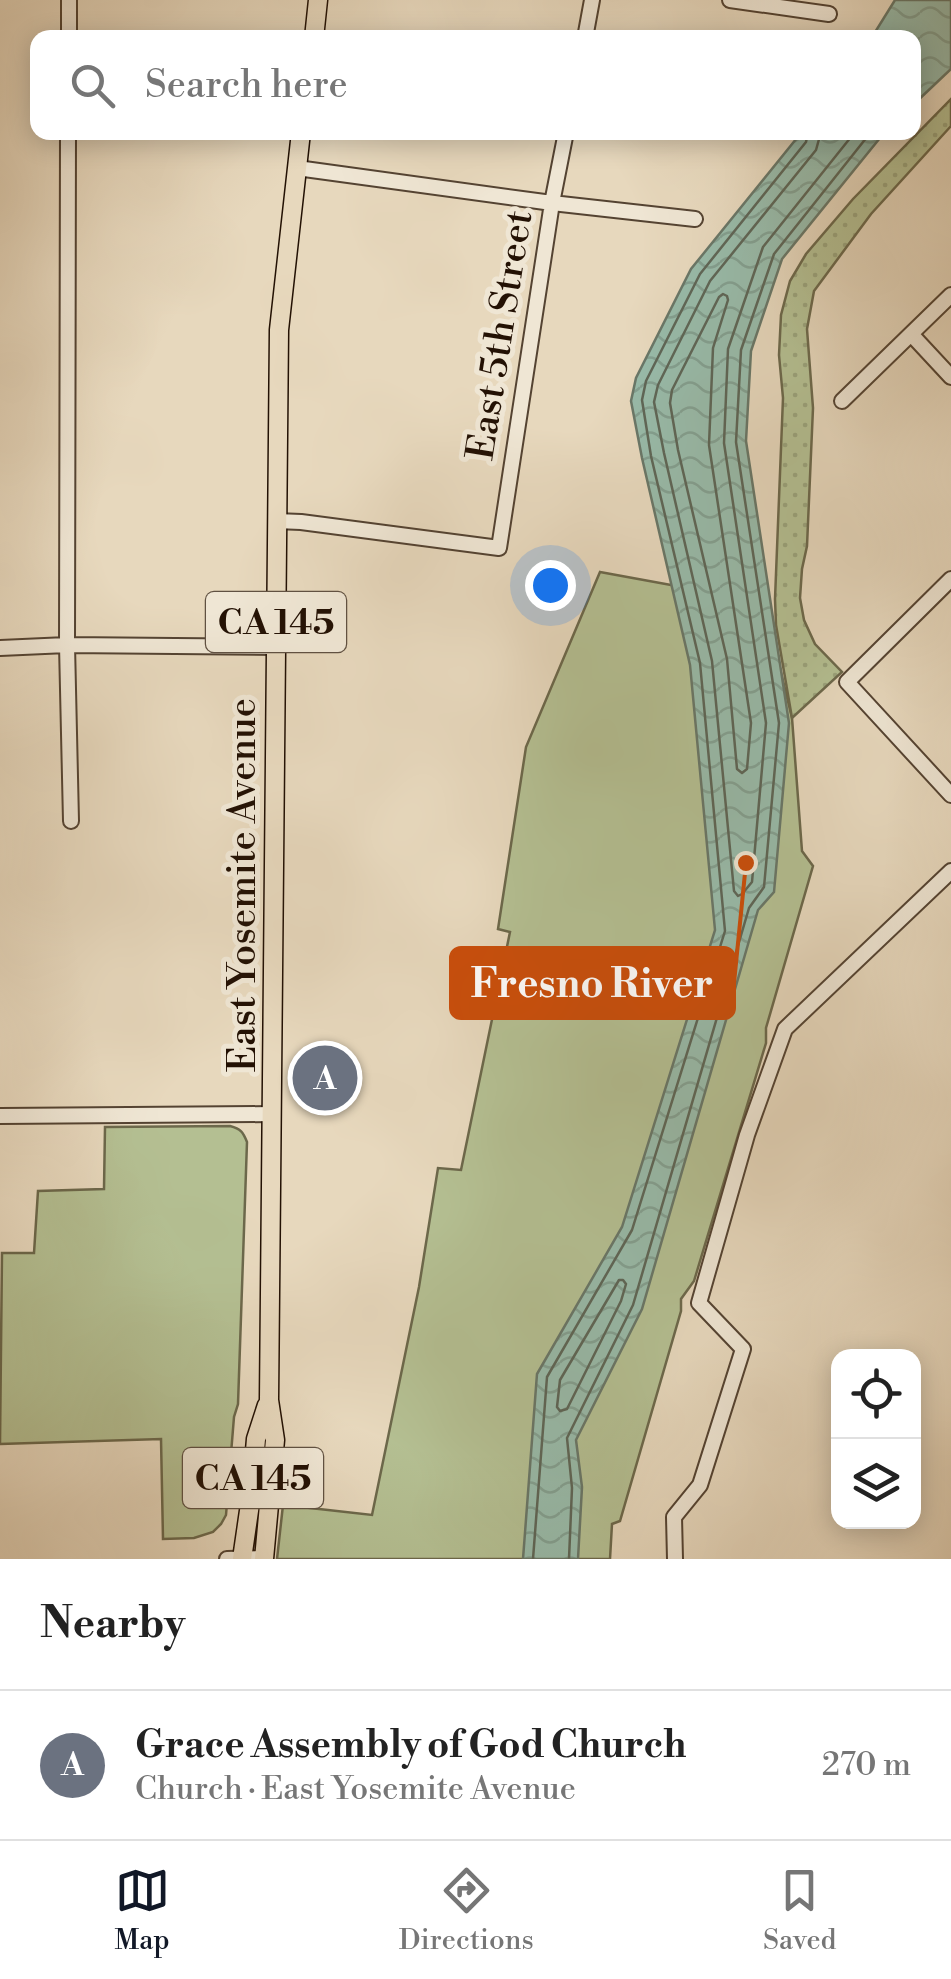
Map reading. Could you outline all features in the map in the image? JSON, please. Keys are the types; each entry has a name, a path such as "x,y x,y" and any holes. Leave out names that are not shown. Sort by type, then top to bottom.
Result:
{"main road":[{"path":"315,30 318,0"},
{"name":"East Yosemite Avenue","path":"264,1559 275,1440 269,1400 279,330 301,140"},
{"name":"East Yosemite Avenue","path":"242,1559 256,1439 269,1400"}],"street":[{"path":"69,0 69,30"},
{"path":"586,30 592,0"},
{"path":"730,0 829,14"},
{"path":"68,140 66,645 71,821"},
{"name":"East 5th Street","path":"276,520 499,548 564,140"},
{"path":"297,168 696,219"},
{"path":"842,401 951,295"},
{"path":"910,334 951,377"},
{"path":"951,579 847,682 951,795"},
{"path":"0,648 276,647"},
{"path":"675,1559 674,1517 700,1485 743,1348 699,1302 746,1135 785,1030 951,872"},
{"path":"0,1116 272,1114"},
{"path":"228,1559 264,1559"}],"shaded area":[{"path":"951,99 951,126 871,214 814,291 807,329 813,408 807,546 800,598 804,620 815,644 842,672 792,718 775,599 783,398 781,315 790,281 806,254 911,140 921,140 921,130"},
{"path":"600,572 764,602 792,718 802,851 813,866 766,1028 766,1043 694,1281 681,1299 681,1311 620,1521 612,1524 610,1559 277,1559 283,1505 372,1515 419,1287 438,1168 461,1170 510,932 498,929 526,747"},
{"path":"230,1126 241,1131 247,1142 238,1404 226,1515 213,1532 194,1538 163,1539 161,1439 0,1444 2,1253 34,1253 38,1191 104,1189 105,1127"}],"water":[{"path":"895,0 951,0 951,69 921,97 921,30 876,30"},
{"path":"795,140 878,140 782,259 751,351 746,441 789,723 774,892 758,910 642,1309 576,1440 582,1487 578,1559 523,1559 537,1374 622,1227 715,930 690,665 631,401 636,378 691,269"}],"place":[{"name":"Fresno River","path":"746,863"},
{"name":"Grace Assembly of God Church","path":"325,1078"}]}
